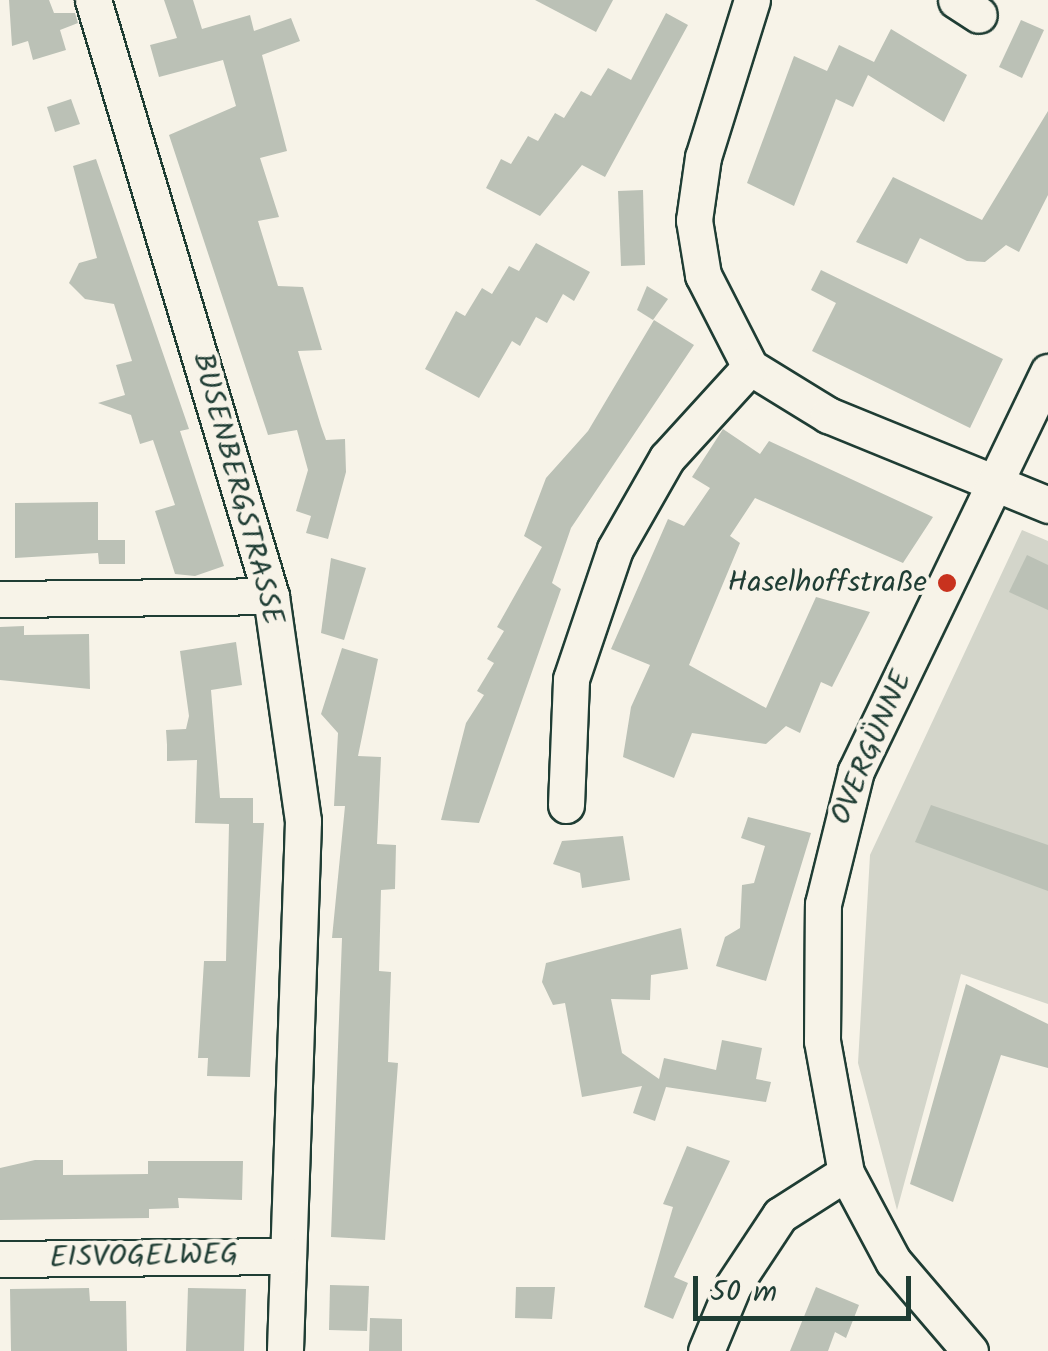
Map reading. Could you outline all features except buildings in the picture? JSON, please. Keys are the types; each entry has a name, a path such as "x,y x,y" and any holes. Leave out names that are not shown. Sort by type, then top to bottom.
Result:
{"street":[{"name":"BUSENBERGSTRASSE","path":"93,0 271,596 302,821 285,1351"},
{"path":"752,0 703,157 694,220 703,274 750,367 828,415 1048,505"},
{"path":"566,805 570,679 608,565 666,458 750,367"},
{"name":"OVERGÜNNE","path":"970,1351 893,1261 846,1173 822,1041 832,841 856,772 1048,372"},
{"path":"0,599 271,596"},
{"path":"706,1351 733,1286 780,1215 846,1173"},
{"name":"EISVOGELWEG","path":"0,1259 288,1256"}],"shaded area":[{"path":"1022,530 1048,541 1048,1004 961,974 897,1210 858,1063 870,855"}],"place":[{"name":"Haselhoffstraße","path":"947,583"}]}
